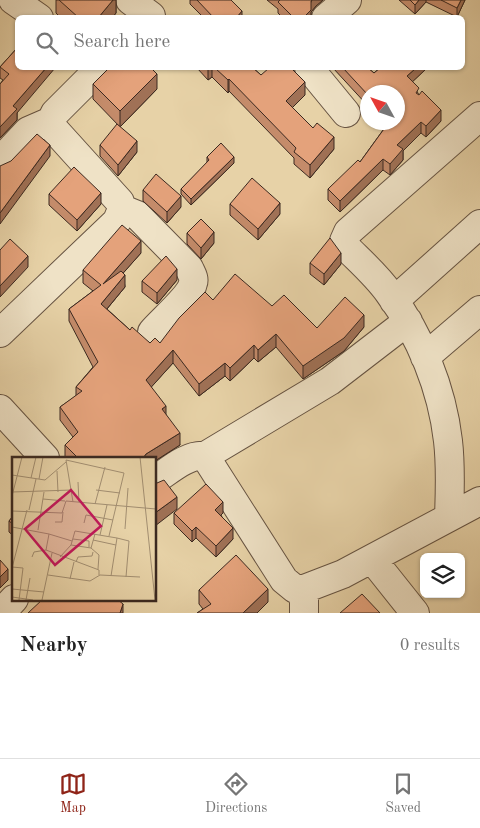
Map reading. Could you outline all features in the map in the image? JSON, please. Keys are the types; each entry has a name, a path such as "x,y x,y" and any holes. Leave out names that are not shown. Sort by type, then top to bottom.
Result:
{"street":[{"path":"0,4 2,0"},
{"path":"13,0 35,15"},
{"path":"330,15 347,0"},
{"path":"0,161 28,131 51,121 55,113 98,70"},
{"path":"311,70 346,113"},
{"path":"450,517 451,470 448,439 441,406 425,357 401,311 347,248 344,241 348,232 480,116"},
{"path":"0,333 117,221 122,209 120,202 53,128 51,121"},
{"path":"122,209 137,215 189,268 193,276 194,283 188,292 152,332"},
{"path":"156,479 189,459 198,455 205,456 330,381 401,311 480,224"},
{"path":"425,357 480,310"},
{"path":"0,409 43,457"},
{"path":"205,456 284,580 295,589 304,601 343,574 480,501"},
{"path":"372,559 415,613"},
{"path":"1,613 13,600"}],"building":[{"path":"59,0 113,0 100,15 76,15"},
{"path":"197,0 231,0 242,11 239,15 211,15"},
{"path":"280,0 312,0 311,10 306,15 291,15 278,2"},
{"path":"410,0 419,0 415,5"},
{"path":"441,0 461,0 457,8"},
{"path":"15,50 15,70 44,70 13,106 17,109 0,127 0,84 9,74 0,67"},
{"path":"107,70 153,70 157,74 120,111 93,84"},
{"path":"217,70 255,70 261,75 267,70 293,70 305,82 286,101 313,128 317,123 334,137 310,165 294,152 296,148"},
{"path":"345,70 370,70 374,73 378,70 414,70 407,76 419,88 416,93 419,95 422,91 441,110 426,126 421,122 397,145 403,149 390,164 383,159 340,201 328,189 358,160 360,162 383,130 405,130 405,85 360,86"},
{"path":"117,124 137,141 118,165 100,145"},
{"path":"37,134 50,145 0,213 0,166 11,161"},
{"path":"221,143 234,157 191,199 181,189 209,160 207,157"},
{"path":"74,167 101,193 77,220 49,194"},
{"path":"156,174 181,196 167,212 143,190"},
{"path":"252,178 280,203 258,229 230,204"},
{"path":"201,219 214,232 201,248 187,233"},
{"path":"122,225 141,241 103,284 121,271 125,275 101,304 130,330 132,327 150,343 155,338 160,343 179,318 205,292 213,300 235,274 272,306 284,295 317,328 345,297 364,315 344,338 303,366 276,334 258,350 254,345 230,368 225,363 199,384 173,350 146,380 166,406 162,409 180,433 144,457 77,457 65,445 78,432 60,407 82,391 76,387 98,362 69,309 101,285 83,270"},
{"path":"330,238 341,253 324,274 310,263"},
{"path":"10,239 28,256 0,286 0,250"},
{"path":"166,256 177,269 157,293 142,281"},
{"path":"164,480 177,497 156,512 156,483"},
{"path":"206,484 223,502 215,510 233,528 216,546 196,527 192,531 174,513"},
{"path":"236,555 268,589 243,613 197,613 211,604 199,590"},
{"path":"0,560 8,569 0,577"},
{"path":"362,594 380,613 340,613"},
{"path":"42,600 118,600 123,604 120,613 28,613"}]}
